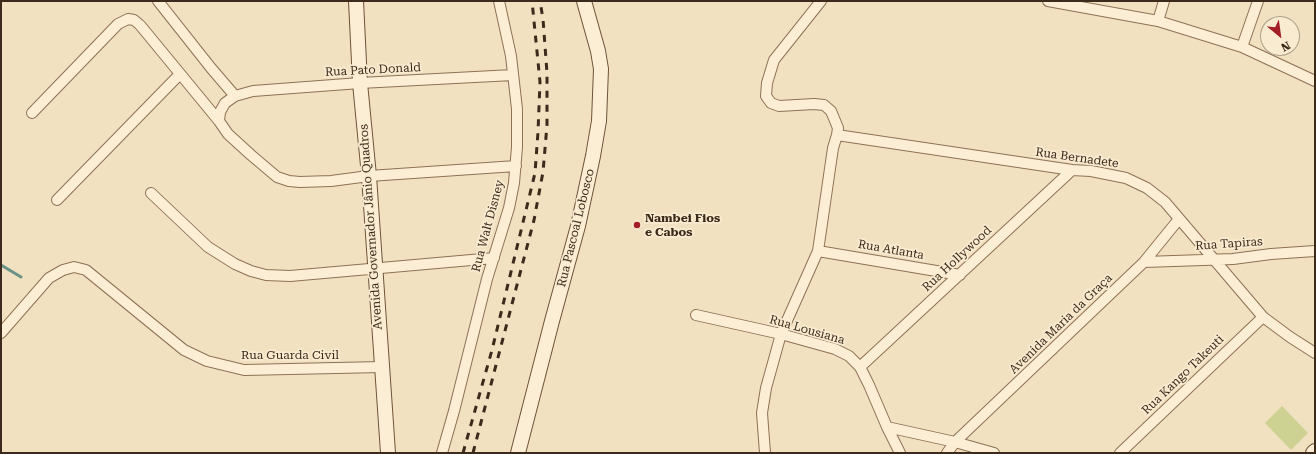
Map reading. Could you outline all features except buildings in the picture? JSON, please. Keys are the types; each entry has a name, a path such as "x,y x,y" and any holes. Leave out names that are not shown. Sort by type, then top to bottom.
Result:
{"main road":[{"name":"Avenida Governador Jânio Quadros","path":"356,1 360,83 369,176 388,453"},
{"name":"Rua Pascoal Lobosco","path":"518,453 578,226 599,121 601,69 598,51 584,1"}],"street":[{"path":"158,1 235,96 225,103 220,112 219,121"},
{"name":"Rua Walt Disney","path":"442,453 512,196 516,166 517,117 512,56 499,1"},
{"path":"765,453 762,413 766,388 781,334 818,251 833,148 838,128 831,110 824,106 814,104 779,106 771,103 766,96 767,83 774,60 821,1"},
{"path":"1048,1 1158,21 1242,47 1315,81"},
{"path":"1158,21 1164,1"},
{"path":"1242,47 1258,1"},
{"path":"32,114 118,24 128,19 134,20 140,25 228,134 277,177 289,181 300,182 331,181 369,176 516,166"},
{"path":"57,200 180,74"},
{"name":"Rua Pato Donald","path":"235,96 253,91 360,83 513,75"},
{"name":"Rua Bernadete","path":"837,135 1072,170 1091,171 1126,178 1133,181 1147,188 1165,202 1263,317 1315,353"},
{"name":"Rua Hollywood","path":"860,367 1072,170"},
{"path":"151,193 208,247 235,264 251,271 266,275 290,276 375,270 494,258"},
{"name":"Avenida Maria da Graça","path":"947,453 955,442 1144,262 1179,219"},
{"name":"Rua Atlanta","path":"818,251 960,275"},
{"name":"Rua Tapiras","path":"1144,262 1213,260 1315,251"},
{"name":"Rua Guarda Civil","path":"1,333 49,278 63,270 74,267 86,270 184,350 208,361 244,370 382,368"},
{"name":"Rua Lousiana","path":"696,315 781,334 835,349 850,356 860,367 900,453"},
{"name":"Rua Kango Takeuti","path":"1120,453 1263,317"},
{"path":"887,427 955,442 994,453"}],"green space":[{"path":"1282,406 1308,433 1291,450 1265,423"}],"waterway":[{"path":"1,265 21,277"}],"railway":[{"path":"463,453 492,350 535,173 540,82 532,1"},
{"path":"473,453 534,220 543,172 547,125 547,73 543,19 540,1"}],"place":[{"name":"Nambei Fios e Cabos","path":"637,225"}]}
